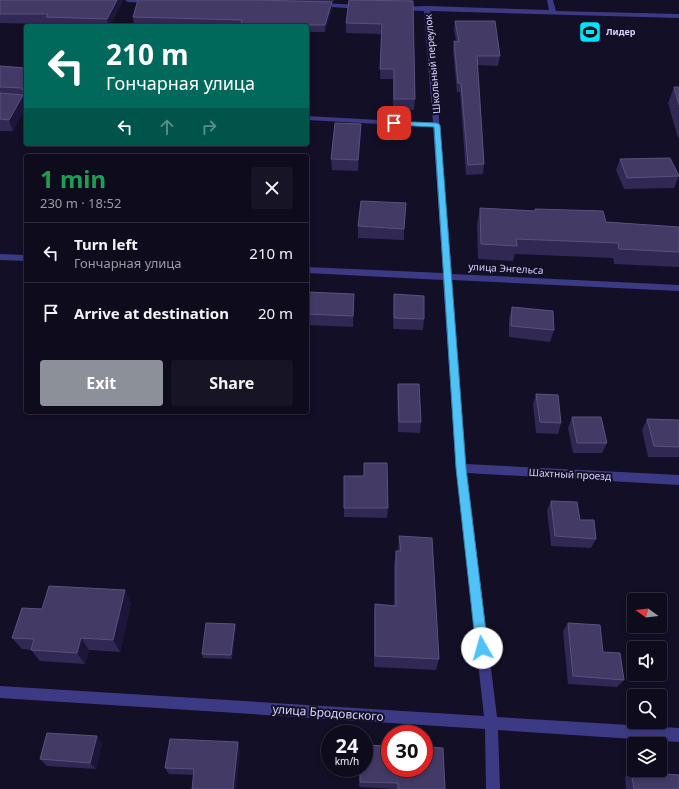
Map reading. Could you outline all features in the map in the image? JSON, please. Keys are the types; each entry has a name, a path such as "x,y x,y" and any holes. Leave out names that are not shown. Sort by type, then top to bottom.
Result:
{"street":[{"path":"128,0 159,1"},
{"path":"550,0 553,12"},
{"path":"309,5 372,7"},
{"path":"396,8 679,16"},
{"name":"Школьный переулок","path":"427,8 437,125 461,468 491,723 493,789"},
{"path":"0,101 24,103"},
{"path":"309,118 437,125"},
{"path":"0,257 24,258"},
{"name":"улица Энгельса","path":"309,270 679,288"},
{"name":"Шахтный проезд","path":"461,468 679,480"},
{"name":"улица Бродовского","path":"0,692 679,735"}],"building":[{"path":"0,0 117,0 107,19 46,17 48,14 0,14"},
{"path":"138,0 255,0 332,2 325,25 241,24 242,20 133,17"},
{"path":"349,0 413,1 415,99 394,99 394,69 380,69 382,24 346,23"},
{"path":"455,21 495,21 500,56 477,56 484,164 468,165 461,83 458,83 454,41 459,42"},
{"path":"0,66 24,68 24,93 22,88 0,87"},
{"path":"674,87 679,87 679,105"},
{"path":"0,93 23,95 9,120 0,119"},
{"path":"335,123 361,124 358,160 331,159"},
{"path":"670,158 679,176 627,178 620,159"},
{"path":"361,201 406,203 404,229 358,226"},
{"path":"480,208 536,211 535,209 603,211 606,222 679,227 679,252 619,249 618,243 516,239 517,246 481,244"},
{"path":"309,292 354,294 353,316 309,314"},
{"path":"394,294 424,296 424,319 394,318"},
{"path":"512,307 553,311 554,330 511,326"},
{"path":"398,384 419,384 421,422 399,422"},
{"path":"536,394 558,395 561,423 540,422"},
{"path":"572,417 601,417 607,443 577,443"},
{"path":"647,419 679,420 679,447 654,446"},
{"path":"364,463 387,463 388,508 344,508 344,476 364,476"},
{"path":"551,501 577,502 580,520 594,520 596,539 555,536"},
{"path":"399,536 432,538 439,659 375,656 375,604 396,606 396,551 401,551"},
{"path":"49,586 125,590 113,640 81,638 77,653 31,650 34,639 12,638 22,608 42,609"},
{"path":"206,623 235,624 231,655 202,654"},
{"path":"568,623 600,625 603,652 620,653 624,680 573,676"},
{"path":"47,733 97,736 90,763 40,759"},
{"path":"170,739 238,742 233,789 192,789 194,769 165,768"},
{"path":"373,745 381,746 381,777 433,777 433,747 443,748 445,789 398,789 398,783 360,782 360,777 373,777"},
{"path":"667,774 679,775 679,789 634,789 632,777 667,777"}],"place":[{"name":"Лидер","path":"590,32"}],"route":[{"path":"394,123 437,125 461,468 482,648"}]}
